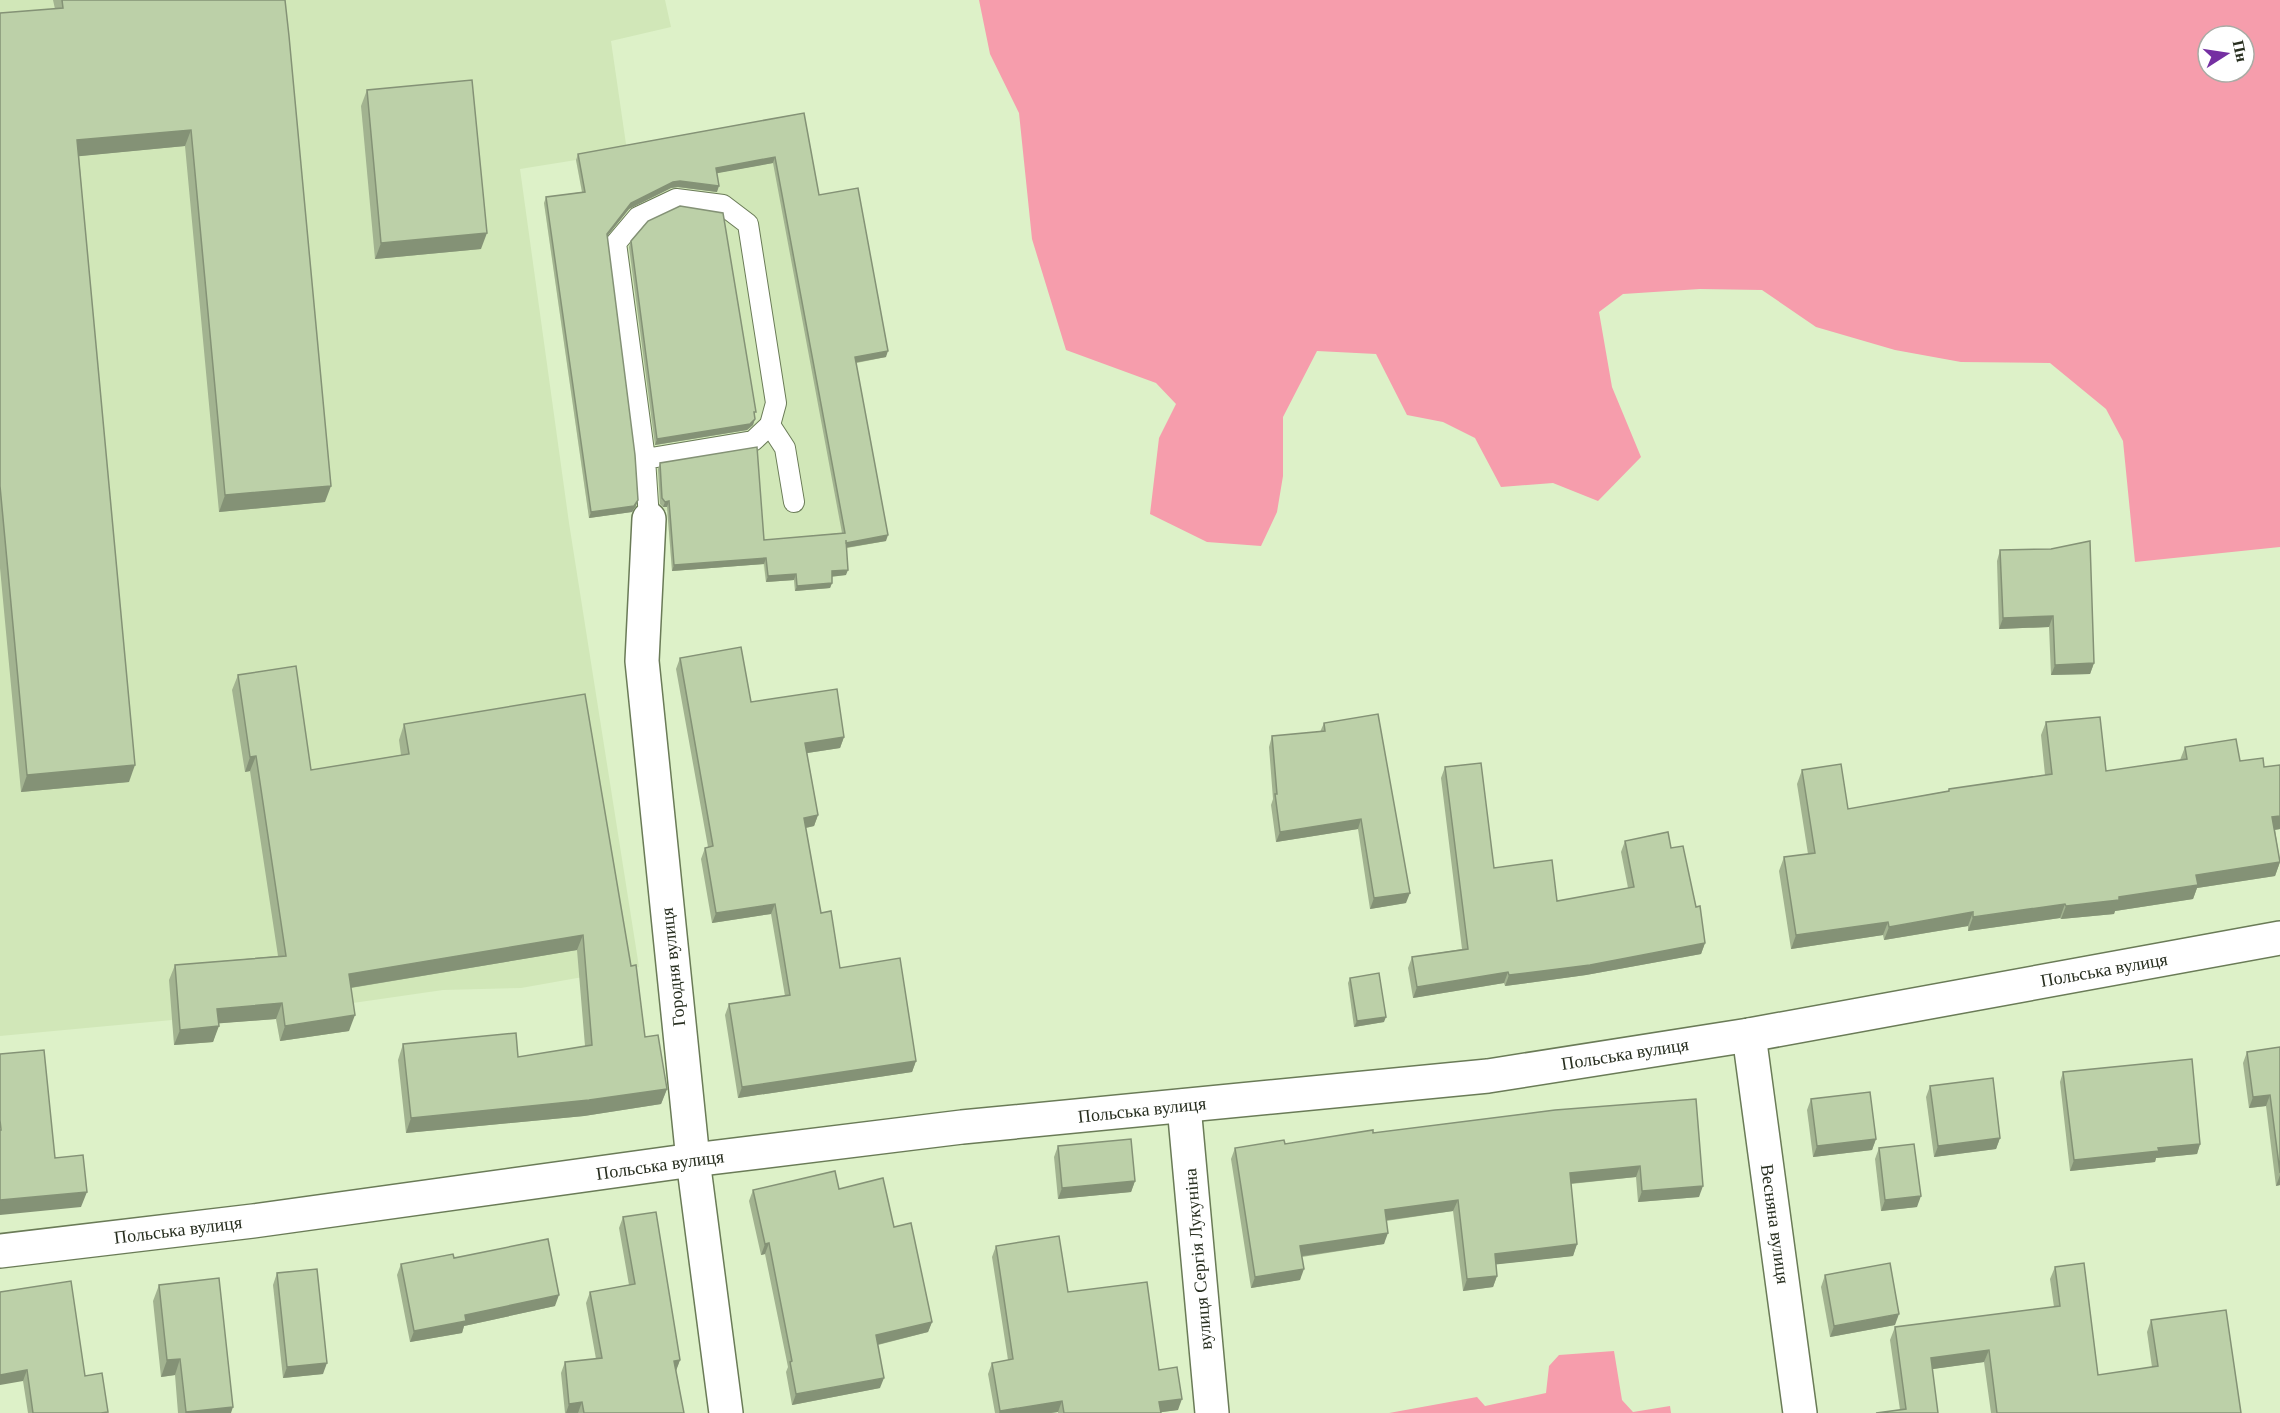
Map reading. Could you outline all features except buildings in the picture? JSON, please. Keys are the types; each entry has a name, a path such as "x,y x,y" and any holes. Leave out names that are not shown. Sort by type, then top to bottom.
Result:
{"street":[{"name":"Городня вулиця","path":"649,519 642,661 693,1160 726,1413"},
{"name":"Польська вулиця","path":"0,1251 253,1221 693,1160 962,1127 1488,1076 1749,1035 2280,938"},
{"name":"Весняна вулиця","path":"1749,1035 1800,1413"},
{"name":"вулиця Сергія Лукуніна","path":"1184,1106 1212,1413"}],"lane":[{"path":"645,459 753,441 770,426 776,403 748,224 723,205 676,200 638,217 616,243 645,459 649,519"},
{"path":"770,426 785,448 794,502"}],"shaded area":[{"path":"0,0 665,0 671,27 611,41 627,151 802,119 817,201 856,194 886,357 853,364 886,541 844,549 846,575 830,577 830,588 795,591 794,580 766,582 763,564 672,571 667,511 628,512 589,518 544,203 583,198 576,160 520,169 569,523 639,967 521,988 443,990 346,1004 349,1031 280,1041 275,1013 246,1021 212,1024 213,1042 175,1045 172,1020 0,1036"},
{"path":"979,0 2280,0 2280,547 2135,562 2123,441 2106,409 2050,363 1961,362 1895,350 1816,327 1762,290 1700,289 1623,294 1599,312 1612,387 1641,457 1598,501 1553,483 1501,487 1475,438 1443,422 1407,415 1376,354 1317,351 1283,417 1283,476 1277,512 1261,546 1207,542 1150,514 1159,438 1176,404 1156,383 1066,350 1032,239 1019,113 990,54"},
{"path":"1614,1351 1622,1400 1633,1412 1670,1406 1671,1413 1389,1413 1477,1397 1485,1406 1546,1393 1549,1366 1559,1355"}]}
